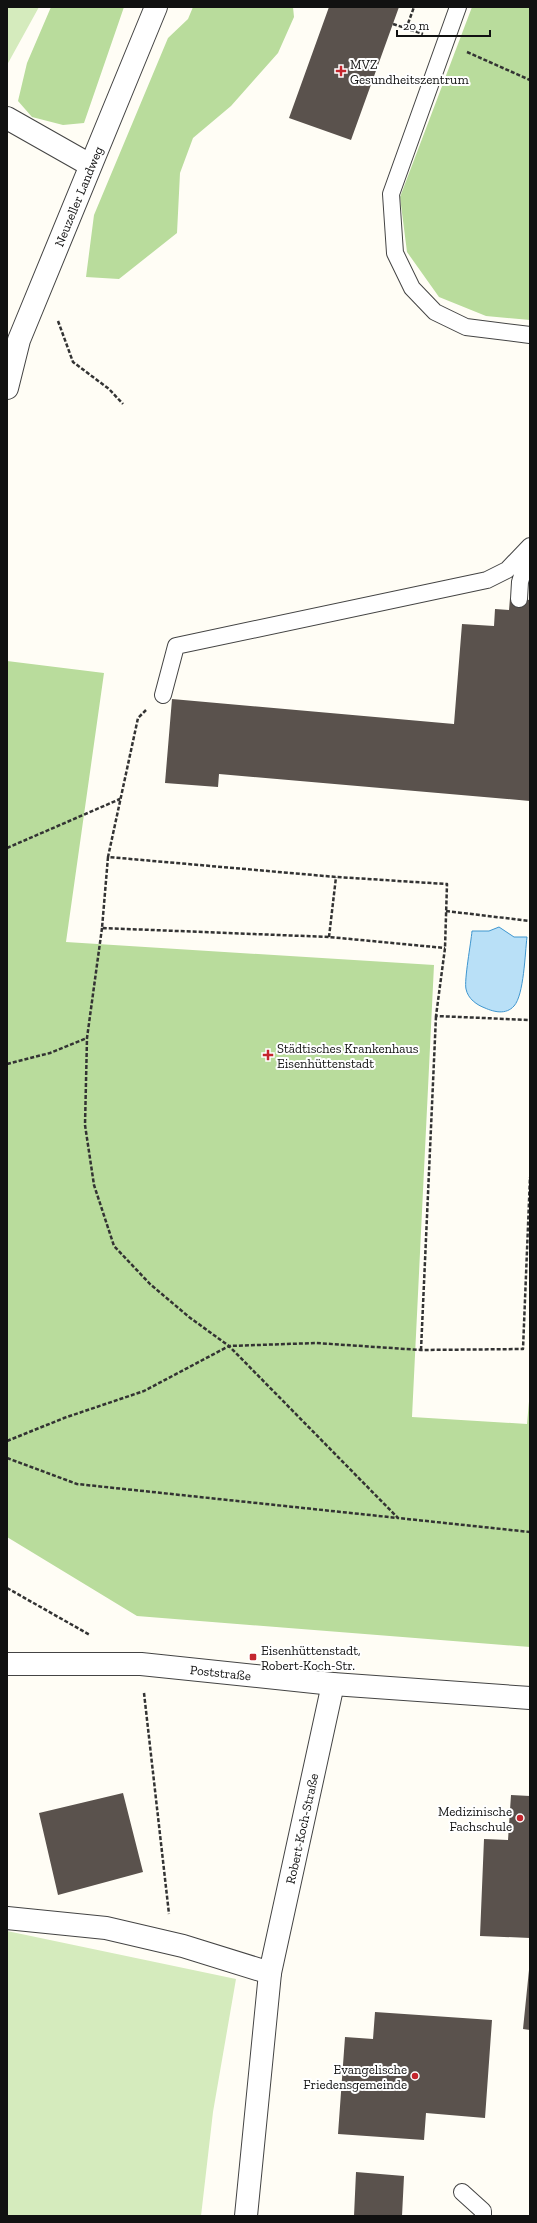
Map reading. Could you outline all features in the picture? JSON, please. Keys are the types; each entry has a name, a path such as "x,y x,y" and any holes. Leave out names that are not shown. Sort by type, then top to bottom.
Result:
{"street":[{"name":"Neuzeller Landweg","path":"7,388 19,340 156,7"},
{"path":"7,118 90,165"},
{"name":"Poststraße","path":"7,1664 141,1664 333,1684 530,1698"},
{"name":"Robert-Koch-Straße","path":"246,2216 270,1973 333,1684"},
{"path":"7,1918 106,1928 172,1943 270,1973"}],"lane":[{"path":"458,7 391,194 395,253 412,288 435,312 466,327 530,335"},
{"path":"519,599 525,582 530,547"},
{"path":"163,695 176,646 487,580 507,570 530,547"},
{"path":"462,2192 483,2211 483,2216"}],"path":[{"path":"406,29 414,7"},
{"path":"393,24 444,43 530,80"},
{"path":"43,281 73,362 109,389 123,404"},
{"path":"163,695 138,718 108,857 102,928 87,1038 85,1125 94,1184 114,1246 150,1284 189,1317 229,1346 398,1518"},
{"path":"7,848 120,799"},
{"path":"108,857 336,877 447,884 445,948 436,1016 421,1350"},
{"path":"329,937 336,877"},
{"path":"446,911 530,921"},
{"path":"102,928 329,937 445,948"},
{"path":"436,1016 530,1020"},
{"path":"7,1064 50,1053 87,1038"},
{"path":"7,1442 64,1418 144,1391 229,1346 316,1343 421,1350 523,1349 530,1177"},
{"path":"7,1458 77,1484 530,1532"},
{"path":"7,1588 94,1638"},
{"path":"141,1664 172,1943"}],"green space":[{"path":"7,7 39,7 7,65"},
{"path":"51,7 124,7 84,123 63,125 32,117 18,101 27,63"},
{"path":"193,7 293,7 294,17 278,53 231,106 193,138 180,173 177,233 119,279 86,277 94,215 168,38 188,19"},
{"path":"472,7 530,7 530,320 486,316 439,297 407,252 400,197"},
{"path":"7,661 104,673 66,942 434,965 412,1417 527,1424 530,1390 530,1647 137,1616 7,1537"},
{"path":"7,1931 236,1979 213,2112 201,2216 7,2216"}],"water":[{"path":"499,927 514,937 527,937 525,963 520,993 514,1006 504,1012 479,1005 473,1001 466,989 472,931 489,931"}],"building":[{"name":"MVZ Gesundheitszentrum","path":"329,7 399,7 351,140 289,118"},
{"path":"510,598 530,600 530,801 219,774 218,787 165,783 172,699 454,724 462,624 494,626 495,609 509,610"},
{"path":"123,1793 143,1872 58,1895 39,1813"},
{"path":"511,1795 530,1796 530,1938 480,1936 484,1839 508,1840"},
{"path":"530,1970 530,2030 523,2029"},
{"name":"Evangelische Friedensgemeinde","path":"375,2012 492,2020 485,2118 426,2113 424,2140 338,2134 345,2037 373,2039"},
{"path":"356,2172 404,2176 402,2216 354,2216"}],"place":[{"name":"MVZ Gesundheitszentrum","path":"341,71"},
{"name":"Städtisches Krankenhaus Eisenhüttenstadt","path":"268,1055"},
{"name":"Eisenhüttenstadt, Robert-Koch-Str.","path":"253,1657"},
{"name":"Medizinische Fachschule","path":"520,1818"},
{"name":"Evangelische Friedensgemeinde","path":"415,2076"}]}
